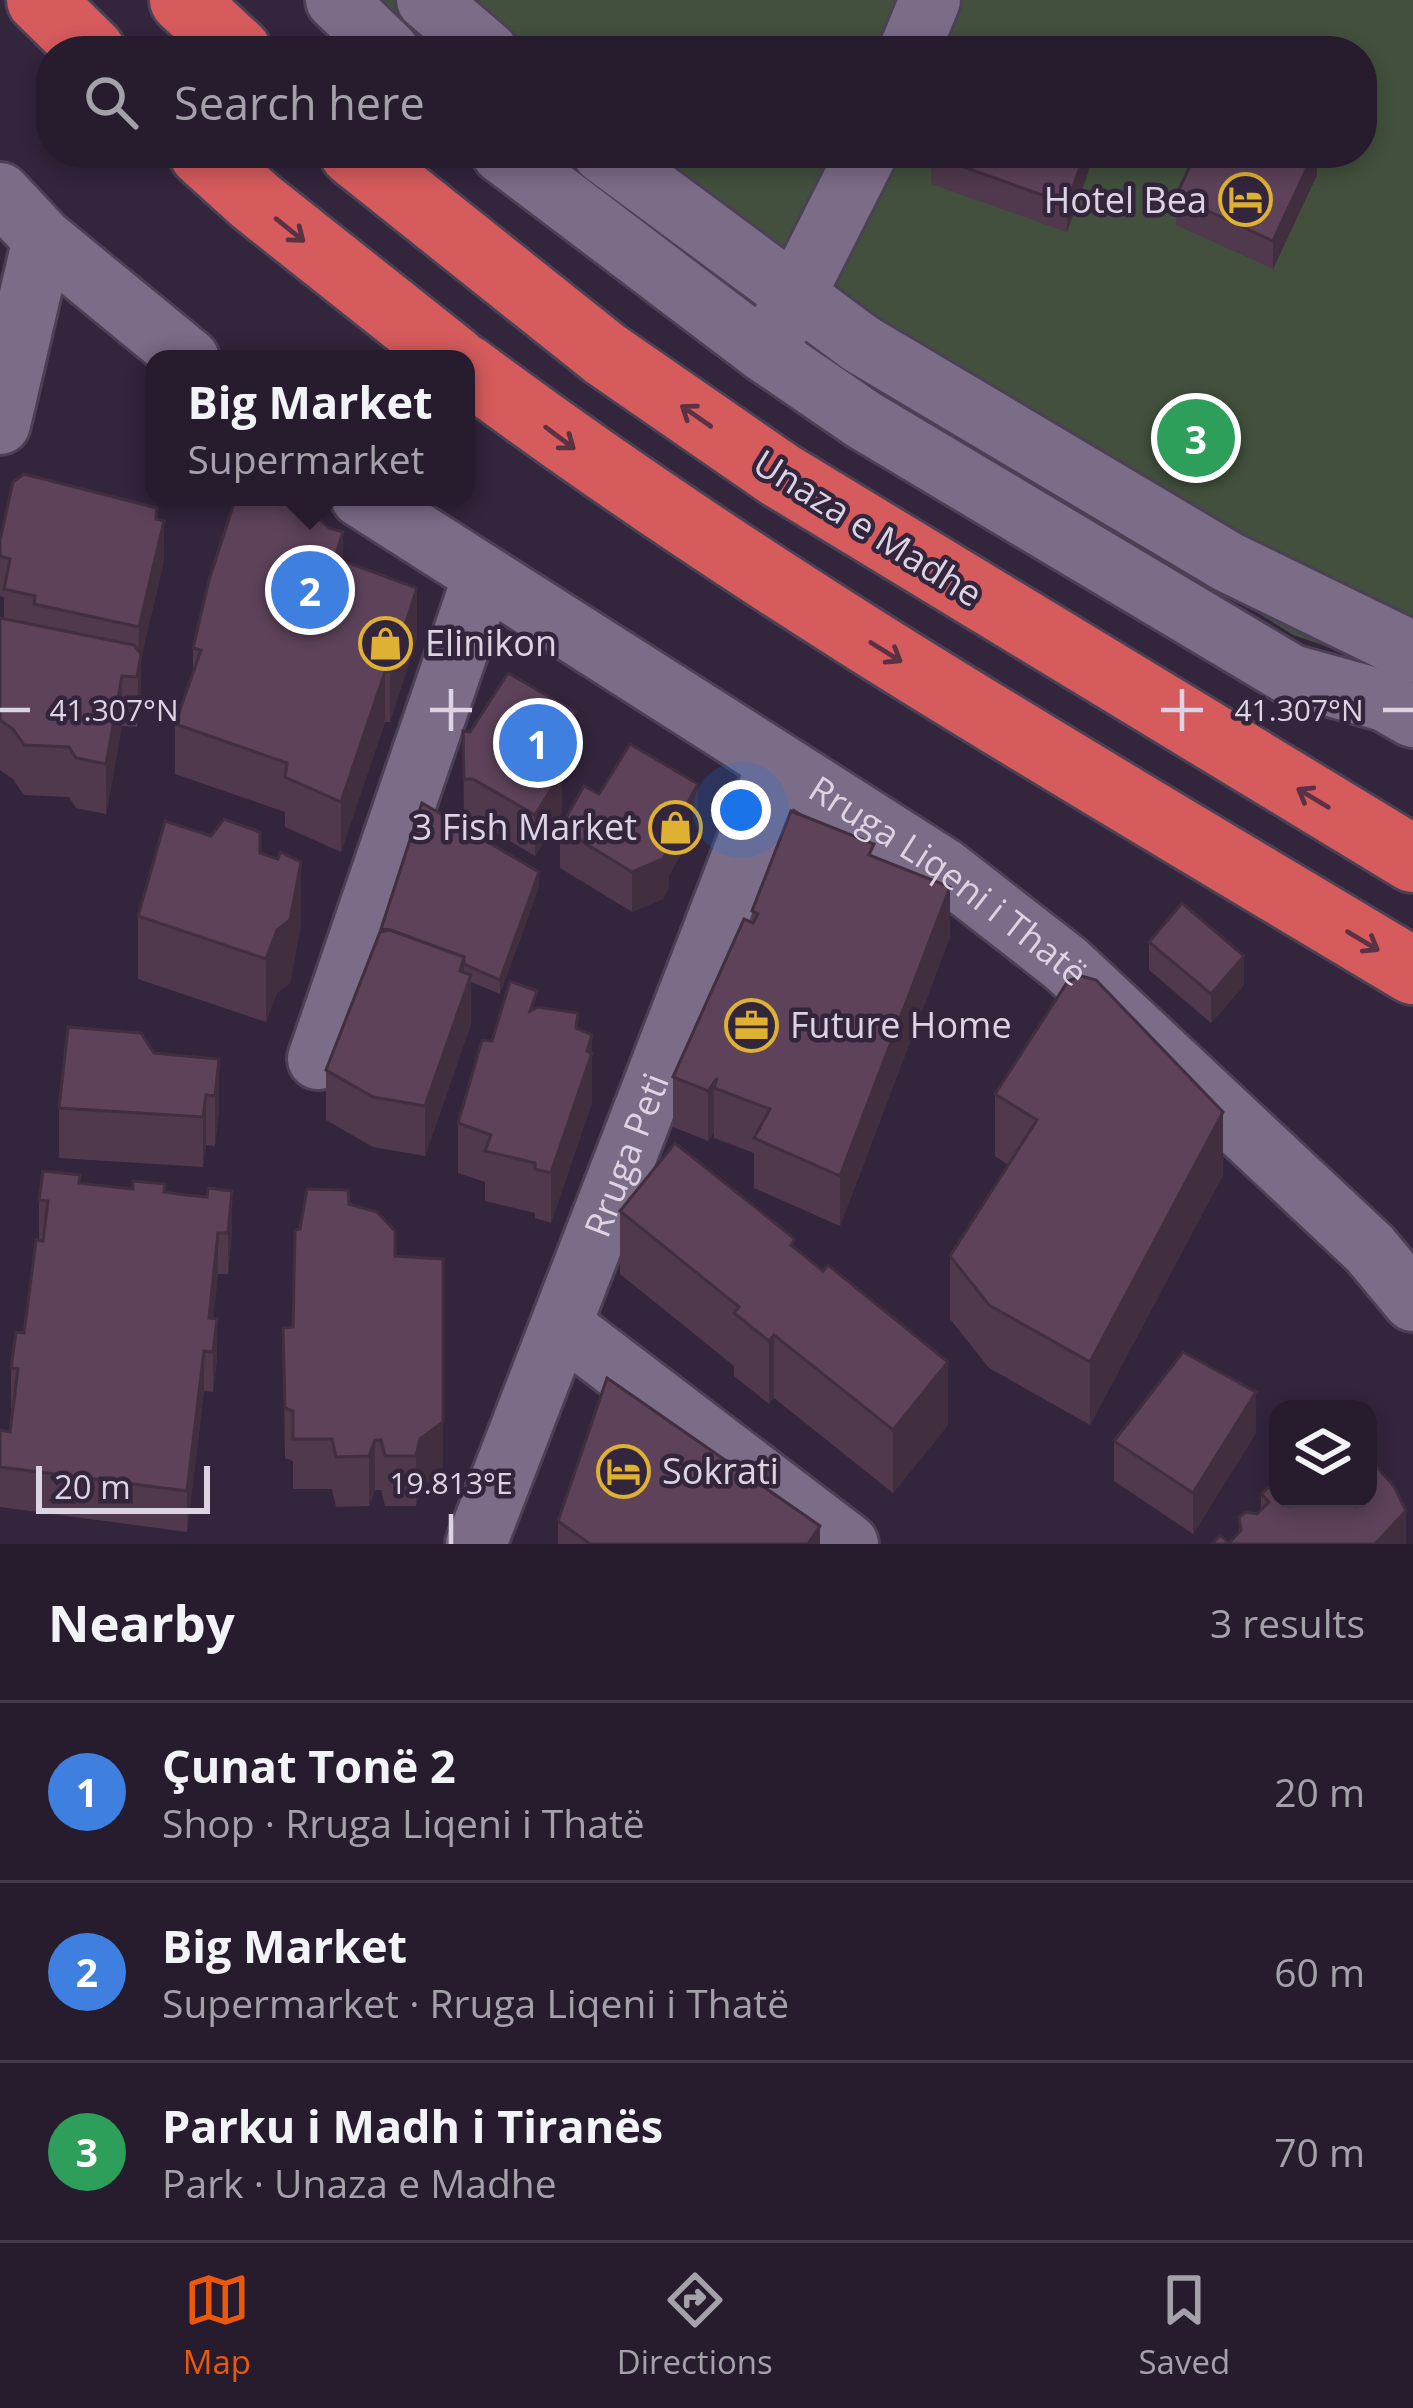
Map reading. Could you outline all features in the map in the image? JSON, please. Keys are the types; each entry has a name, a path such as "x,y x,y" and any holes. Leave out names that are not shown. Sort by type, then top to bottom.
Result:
{"highway":[{"path":"40,0 77,36"},
{"path":"183,0 222,36"},
{"path":"219,168 443,350"},
{"name":"Unaza e Madhe","path":"372,168 605,354 780,475 1413,859"},
{"path":"475,375 596,465 763,576 1413,971"}],"street":[{"path":"336,0 373,36"},
{"path":"427,0 469,36"},
{"path":"914,36 930,0"},
{"path":"522,168 766,352 864,419 1291,674 1385,701 1413,717"},
{"path":"623,168 861,344 1162,525 1413,652"},
{"path":"766,352 860,168"},
{"path":"0,193 44,239 178,350"},
{"path":"0,424 44,239"},
{"name":"Rruga Liqeni i Thatë","path":"375,506 943,868 1066,964 1318,1200 1413,1301"},
{"path":"318,1059 484,577"},
{"name":"Rruga Peti","path":"476,1544 777,766"},
{"path":"561,1325 848,1544"}],"green space":[{"path":"380,0 1413,0 1413,683 1383,665 1293,635 732,283 579,168 1377,168 1377,36 422,36"}],"building":[{"path":"967,168 1080,168 1067,204"},
{"path":"1189,168 1307,168 1273,241 1176,196"},
{"path":"24,474 157,508 156,519 164,521 139,627 34,604 35,596 4,589 10,559 0,556 0,540 13,482"},
{"path":"233,506 305,506 329,528 343,532 335,558 417,588 341,802 285,777 287,763 175,724 201,650 193,648"},
{"path":"0,618 134,645 141,654 137,677 122,676 106,764 76,758 69,747 24,745 0,720"},
{"path":"508,673 576,712 547,762 562,772 535,815 473,779 464,779 463,731 470,732"},
{"path":"630,744 698,784 665,843 669,848 663,859 632,872 560,828 584,786 599,794"},
{"path":"422,803 539,872 500,980 464,964 464,957 381,929"},
{"path":"791,811 874,844 869,855 950,887 840,1176 754,1138 770,1109 714,1088 717,1078 708,1091 673,1077 744,919 753,923 758,914 752,911"},
{"path":"224,819 260,832 260,853 278,859 280,852 301,862 290,920 277,930 266,959 138,916 165,821 211,836"},
{"path":"1182,903 1244,956 1211,994 1149,942"},
{"path":"390,930 464,957 460,971 471,975 425,1106 373,1097 326,1070 380,932"},
{"path":"1081,976 1096,980 1223,1112 1090,1362 989,1305 950,1256 1037,1120 995,1094 1068,981"},
{"path":"510,981 537,991 530,1011 538,1007 578,1013 576,1028 592,1035 587,1051 592,1053 551,1173 535,1169 535,1163 485,1151 491,1135 458,1123 482,1040 492,1041"},
{"path":"68,1027 141,1033 154,1053 219,1059 215,1096 206,1095 203,1117 59,1108"},
{"path":"675,1143 795,1239 791,1245 823,1271 828,1265 948,1362 893,1430 774,1335 769,1341 734,1313 739,1307 620,1211"},
{"path":"43,1171 80,1175 79,1183 133,1189 133,1181 165,1184 164,1192 178,1194 207,1197 208,1188 232,1191 228,1233 218,1233 209,1318 217,1319 213,1352 204,1351 187,1491 0,1467 0,1430 10,1432 18,1369 11,1368 16,1332 24,1333 36,1240 43,1241 48,1201 39,1200"},
{"path":"307,1189 348,1190 349,1204 377,1212 395,1231 395,1256 443,1259 443,1422 420,1439 416,1456 385,1456 381,1440 375,1440 369,1456 336,1457 332,1439 293,1439 293,1411 285,1408 283,1328 293,1327 295,1230 300,1229"},
{"path":"1183,1352 1256,1392 1193,1493 1114,1441"},
{"path":"607,1378 820,1526 808,1544 590,1544 558,1521"},
{"path":"1377,1468 1394,1486 1406,1511 1375,1544 1212,1544 1220,1535 1229,1543 1241,1530 1239,1517 1246,1512 1257,1514 1269,1502 1269,1508 1377,1508"}],"place":[{"name":"Hotel Bea","path":"1246,200"},
{"name":"Parku i Madh i Tiranës","path":"1196,438"},
{"name":"Big Market","path":"310,590"},
{"name":"Elinikon","path":"386,643"},
{"name":"Çunat Tonë 2","path":"538,743"},
{"name":"3 Fish Market","path":"676,827"},
{"name":"Future Home","path":"751,1025"},
{"name":"Sokrati","path":"623,1471"}]}
